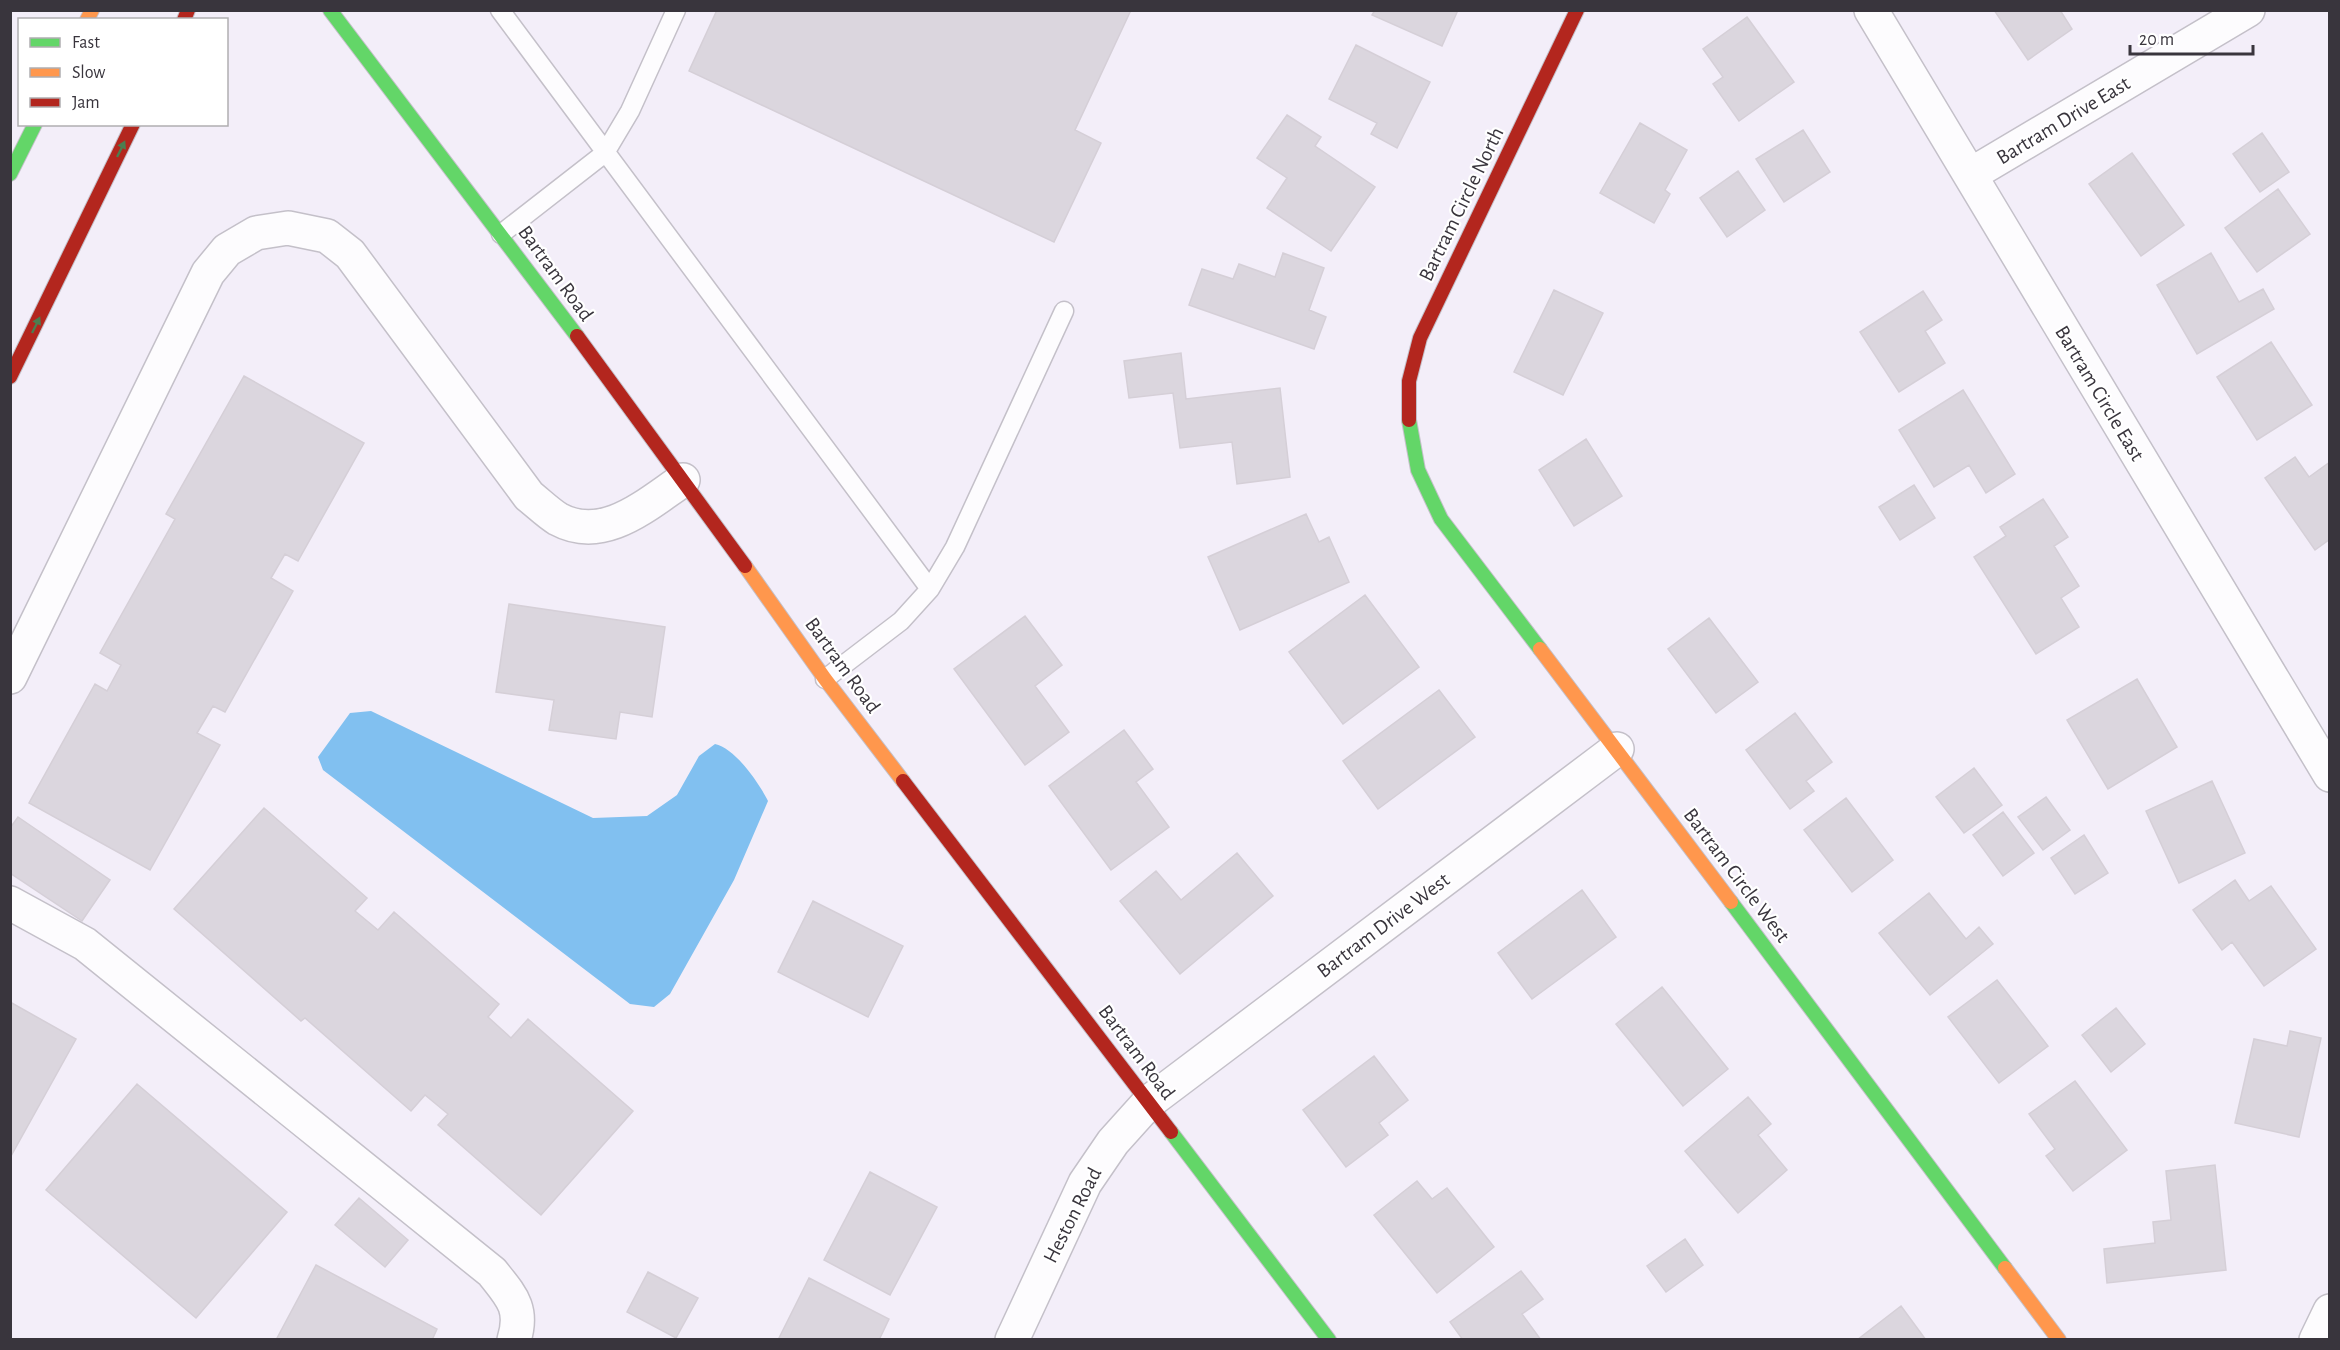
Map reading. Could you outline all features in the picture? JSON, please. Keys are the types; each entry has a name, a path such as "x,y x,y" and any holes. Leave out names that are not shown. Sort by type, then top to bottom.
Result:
{"street":[{"name":"Bartram Road","path":"330,10 501,234 683,480 825,680 1329,1340"},
{"name":"Bartram Circle North","path":"1409,423 1409,381 1420,338 1577,10"},
{"name":"Bartram Circle East","path":"1871,10 2330,775"},
{"name":"Bartram Drive East","path":"1970,175 2248,10"},
{"path":"13,162 34,126"},
{"path":"10,378 132,126"},
{"path":"10,676 208,273 227,250 256,233 288,228 327,236 350,254 529,496 559,519 590,528 624,520 683,480"},
{"name":"Bartram Circle West","path":"1409,423 1418,470 1441,519 1617,749 2059,1340"},
{"name":"Bartram Drive West","path":"1149,1102 1617,749"},
{"path":"10,903 85,944 492,1272 515,1301 519,1323 514,1340"},
{"name":"Heston Road","path":"1012,1340 1085,1183 1113,1142 1149,1102"},
{"path":"2316,1340 2330,1311"}],"lane":[{"path":"500,10 930,588"},
{"path":"501,234 605,153 630,111 676,10"},
{"path":"825,680 902,621 930,588 955,547 1065,311"}],"water":[{"path":"371,711 593,818 647,816 677,795 699,756 715,744 723,747 738,759 753,776 768,801 734,880 670,994 654,1007 630,1004 323,770 318,757 350,713"}],"building":[{"path":"717,10 1131,10 1075,130 1101,143 1054,242 689,71"},
{"path":"1375,10 1458,10 1442,46 1372,15"},
{"path":"1994,10 2060,10 2072,29 2028,60"},
{"path":"1747,17 1794,82 1739,121 1713,84 1723,77 1703,49"},
{"path":"1356,45 1430,82 1397,148 1371,134 1377,123 1329,99"},
{"path":"1287,115 1321,137 1315,146 1375,187 1331,251 1267,208 1287,178 1257,158"},
{"path":"1640,123 1687,150 1665,190 1670,194 1654,223 1600,193"},
{"path":"1803,130 1830,172 1784,202 1756,159"},
{"path":"2262,133 2289,172 2260,192 2233,154"},
{"path":"2132,153 2184,225 2141,256 2089,184"},
{"path":"1738,171 1765,210 1727,237 1700,198"},
{"path":"2278,189 2310,234 2257,272 2225,228"},
{"path":"1283,253 1324,268 1309,310 1326,317 1314,349 1189,305 1202,269 1233,279 1239,264 1275,277"},
{"path":"2211,253 2239,302 2263,289 2274,309 2197,354 2157,285"},
{"path":"1554,290 1603,313 1563,395 1514,372"},
{"path":"1923,291 1942,320 1925,331 1945,363 1899,392 1860,332"},
{"path":"2271,342 2312,405 2257,440 2217,377"},
{"path":"1181,353 1186,399 1280,388 1290,477 1237,484 1232,442 1180,448 1173,393 1129,398 1124,361"},
{"path":"244,376 364,443 298,561 285,554 271,578 293,591 225,712 213,706 197,733 220,745 150,870 29,803 95,684 107,691 121,665 100,653 175,519 166,514"},
{"path":"1963,390 2015,474 1986,493 1969,465 1934,487 1899,430"},
{"path":"1586,439 1622,496 1574,526 1539,470"},
{"path":"2295,457 2309,477 2330,462 2330,539 2315,550 2265,478"},
{"path":"1914,485 1935,518 1900,540 1879,507"},
{"path":"2043,499 2068,537 2054,546 2079,586 2061,598 2079,627 2036,654 1974,557 2006,536 2000,527"},
{"path":"1306,514 1319,542 1329,537 1349,582 1240,630 1208,557"},
{"path":"1365,595 1419,667 1343,724 1289,652"},
{"path":"509,604 665,627 652,717 620,712 616,739 549,730 554,700 496,692"},
{"path":"1025,616 1062,665 1035,686 1069,732 1025,765 954,669"},
{"path":"1709,618 1758,682 1716,713 1668,649"},
{"path":"2137,679 2177,747 2108,789 2067,720"},
{"path":"1439,690 1475,737 1378,809 1343,761"},
{"path":"1795,713 1832,762 1806,781 1814,791 1790,809 1746,750"},
{"path":"1124,730 1153,769 1136,782 1169,827 1111,870 1049,786"},
{"path":"1974,768 2002,805 1964,833 1936,797"},
{"path":"2212,781 2245,853 2179,883 2146,811"},
{"path":"2046,797 2070,830 2043,850 2018,817"},
{"path":"1846,798 1893,860 1852,892 1804,830"},
{"path":"264,808 367,898 355,911 378,930 394,912 499,1004 488,1017 511,1038 528,1019 633,1111 541,1215 438,1125 448,1114 425,1095 411,1111 305,1018 301,1021 174,909"},
{"path":"2003,812 2034,853 2003,876 1973,835"},
{"path":"18,817 110,880 82,921 10,873 10,828"},
{"path":"2084,835 2108,873 2075,894 2051,858"},
{"path":"1237,853 1273,896 1180,974 1120,901 1156,871 1181,900"},
{"path":"2235,880 2249,901 2271,886 2316,949 2264,986 2232,942 2222,950 2193,910"},
{"path":"1582,890 1616,937 1532,999 1498,953"},
{"path":"1929,893 1966,939 1979,927 1993,944 1930,995 1879,933"},
{"path":"813,901 903,946 868,1017 778,972"},
{"path":"1997,980 2048,1046 1999,1083 1948,1017"},
{"path":"1662,987 1728,1069 1683,1106 1616,1024"},
{"path":"10,1002 76,1039 11,1156 10,1156"},
{"path":"2116,1008 2145,1044 2111,1072 2082,1035"},
{"path":"2290,1031 2321,1038 2299,1137 2235,1123 2254,1039 2287,1046"},
{"path":"1374,1056 1408,1100 1379,1123 1388,1135 1346,1167 1303,1110"},
{"path":"2075,1081 2127,1150 2073,1191 2046,1156 2055,1149 2029,1114"},
{"path":"137,1084 287,1212 196,1318 46,1190"},
{"path":"1748,1097 1771,1124 1758,1135 1787,1170 1738,1213 1685,1151"},
{"path":"2215,1165 2226,1270 2107,1283 2104,1249 2155,1243 2153,1222 2171,1220 2166,1171"},
{"path":"870,1172 937,1207 890,1295 824,1260"},
{"path":"1417,1181 1432,1199 1447,1188 1494,1247 1437,1293 1374,1215"},
{"path":"359,1198 408,1240 385,1267 335,1225"},
{"path":"1685,1239 1703,1265 1666,1292 1647,1266"},
{"path":"316,1265 437,1329 432,1340 276,1340"},
{"path":"1521,1271 1543,1299 1522,1314 1541,1340 1463,1340 1450,1322"},
{"path":"648,1272 698,1298 676,1338 627,1312"},
{"path":"809,1278 889,1319 879,1340 778,1340"},
{"path":"1901,1306 1926,1340 1857,1340"}],"traffic: fast":[{"path":"330,10 577,336"},
{"path":"10,174 34,126"},
{"path":"1409,420 1418,470 1441,519 1540,649"},
{"path":"1731,902 2005,1268"},
{"path":"1171,1132 1329,1340"}],"traffic: slow":[{"path":"88,18 92,10"},
{"path":"745,566 825,679 903,781"},
{"path":"1540,649 1731,902"},
{"path":"2005,1268 2059,1340"}],"traffic: jam":[{"path":"185,18 188,10"},
{"path":"1409,420 1409,381 1420,338 1577,10"},
{"path":"10,377 132,126"},
{"path":"577,336 745,566"},
{"path":"903,781 1171,1132"}]}
